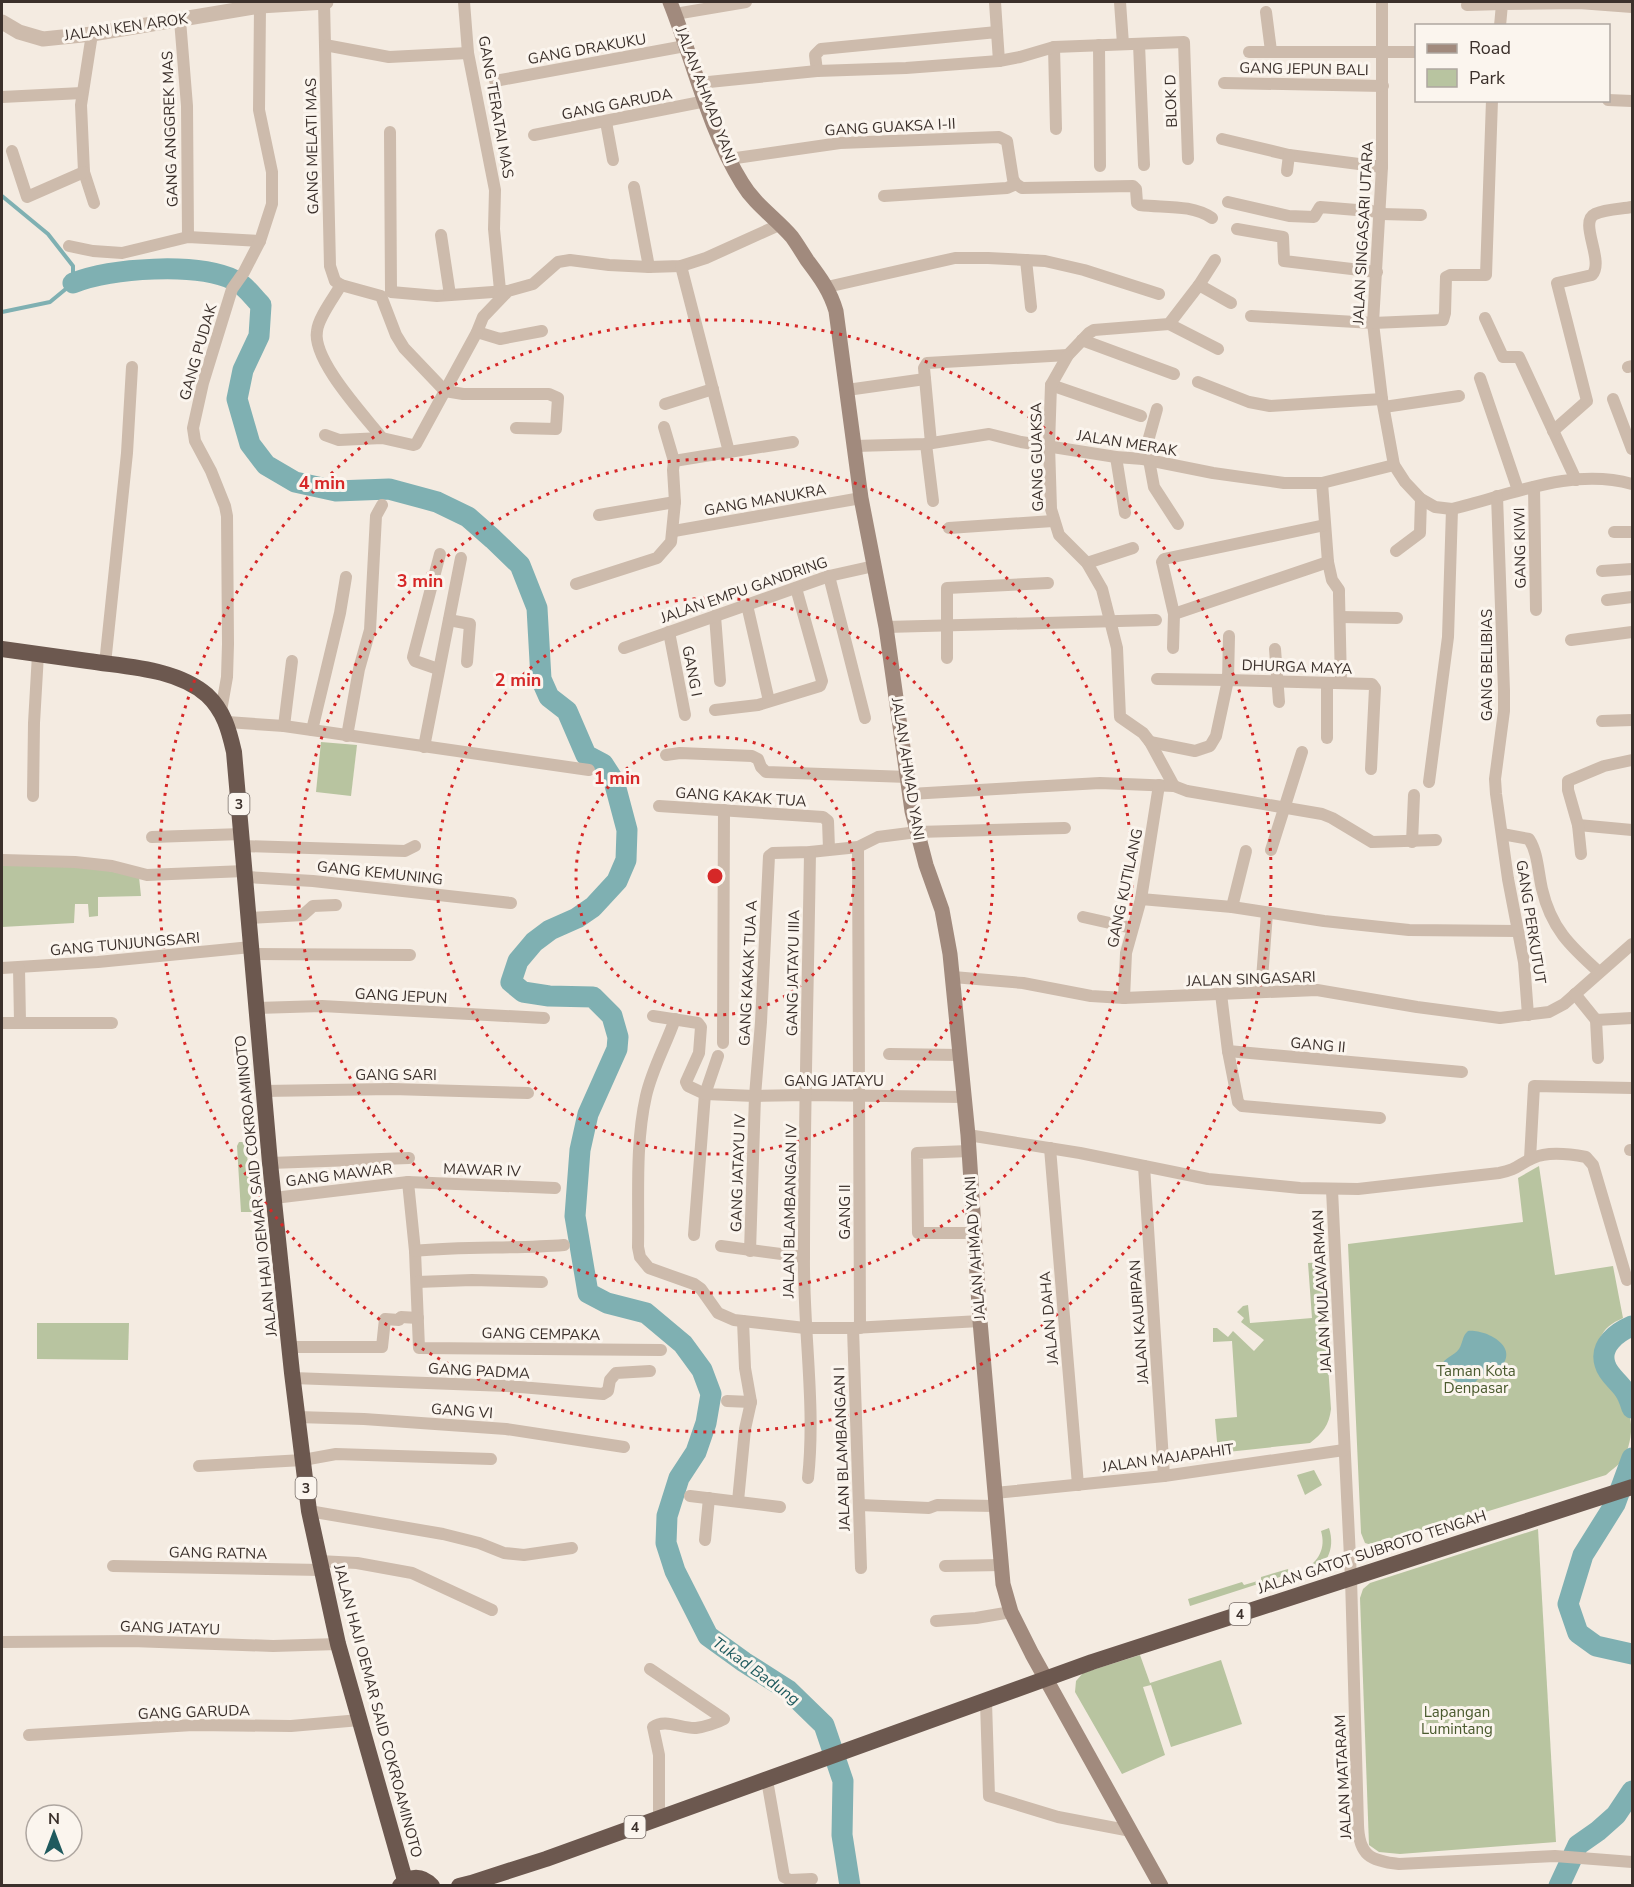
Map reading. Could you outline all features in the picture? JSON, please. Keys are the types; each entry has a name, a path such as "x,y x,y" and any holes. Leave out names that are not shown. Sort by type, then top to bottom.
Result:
{"highway":[{"path":"2,649 150,670 195,686 207,696 224,717"},
{"name":"JALAN HAJI OEMAR SAID COKROAMINOTO","path":"224,717 234,752 270,1163 309,1511 338,1644 403,1883"},
{"name":"JALAN GATOT SUBROTO TENGAH","path":"767,1780 1117,1654 1630,1488"},
{"name":"4","path":"459,1886 546,1859 767,1780"},
{"name":"3","path":"403,1883 418,1877 432,1886"}],"main road":[{"name":"JALAN AHMAD YANI","path":"673,8 685,46 729,159 754,199 791,236 827,287 836,311 861,498 886,627 910,794 917,832 942,910 953,977 968,1135 980,1321 1003,1584 1011,1612 1032,1654 1161,1886"}],"street":[{"name":"JALAN KEN AROK","path":"2,22 19,32 43,39 180,20 228,6 325,2"},
{"name":"GANG MELATI MAS","path":"325,2 330,266 335,281 341,285"},
{"name":"GANG TERATAI MAS","path":"464,2 468,53 495,190 494,229 504,290"},
{"path":"673,8 747,2"},
{"path":"995,2 999,61"},
{"path":"1120,2 1123,44"},
{"name":"JALAN SINGASARI UTARA","path":"1382,2 1381,213 1373,323 1383,403 1394,465"},
{"path":"1467,5 1580,2 1632,7"},
{"path":"1500,24 1502,3"},
{"name":"GANG PUDAK","path":"224,717 228,644 227,516 211,471 195,441 194,428 203,383 232,289 260,241 272,204 272,172 259,110 260,6"},
{"path":"1266,12 1271,51"},
{"name":"GANG ANGGREK MAS","path":"180,20 187,106 188,237"},
{"path":"817,71 815,55 821,49 997,32"},
{"path":"92,34 82,93 82,134 84,172 94,203"},
{"name":"BLOK D","path":"1139,44 1184,42 1188,159"},
{"path":"699,83 760,75 999,61 1053,46 1139,44 1144,165"},
{"path":"325,45 389,57 468,53"},
{"path":"1099,45 1100,166"},
{"name":"GANG DRAKUKU","path":"495,81 685,46"},
{"path":"1053,46 1056,129"},
{"path":"1249,52 1415,52"},
{"name":"GANG JEPUN BALI","path":"1224,83 1383,86"},
{"path":"2,97 82,93"},
{"path":"1610,100 1632,101"},
{"name":"GANG GARUDA","path":"534,135 706,101"},
{"path":"1251,316 1373,323 1443,320 1447,276 1486,275 1492,102"},
{"path":"606,122 613,160"},
{"path":"390,132 391,292 450,295 504,290 533,284 558,262 564,261 650,267 681,266 706,258 779,225"},
{"name":"GANG GUAKSA I-II","path":"729,159 840,143 999,137 1007,141 1013,179 1016,184"},
{"path":"1222,139 1289,155 1382,167"},
{"path":"12,151 27,197 84,172"},
{"path":"1287,171 1289,155"},
{"path":"884,196 1007,188 1016,184 1022,188 1133,186 1137,190 1137,203 1140,205 1197,210 1212,218"},
{"path":"634,187 650,267"},
{"path":"1228,202 1289,216 1314,218 1320,207 1421,215"},
{"path":"1554,431 1587,401 1557,283 1592,275 1595,271 1596,263 1589,223 1591,216 1632,207"},
{"path":"1237,229 1283,237 1284,261 1377,272"},
{"path":"441,235 450,295"},
{"path":"69,246 93,251 122,253 188,237 260,241"},
{"path":"827,287 955,258 1045,261 1084,270 1159,294"},
{"path":"1026,260 1031,307"},
{"path":"1215,261 1169,324 1218,349"},
{"path":"681,266 729,452"},
{"path":"382,438 333,376 317,340 316,330 341,285 381,296 396,335 404,348 445,391 463,394 549,394 558,398 556,429 516,428"},
{"path":"1199,285 1232,303"},
{"path":"325,435 339,440 382,438 416,444 483,317 504,290"},
{"path":"1485,318 1503,357 1520,357 1576,480"},
{"name":"GANG GUAKSA","path":"1169,324 1094,330 1082,340 1068,355 1051,385 1049,446 1053,521 1059,535 1087,563 1102,589 1111,620 1117,648 1119,714 1123,721 1132,725 1150,742 1174,786"},
{"path":"477,332 500,339 542,331"},
{"path":"1082,340 1174,374"},
{"path":"933,501 924,365 929,361 1068,355"},
{"path":"105,664 127,453 132,367"},
{"path":"1480,378 1518,490"},
{"path":"847,390 926,379"},
{"path":"1198,382 1249,402 1270,406 1383,403 1459,396"},
{"path":"1051,385 1141,416"},
{"path":"665,404 713,389"},
{"path":"1612,399 1632,449"},
{"path":"1157,409 1146,459 1154,487 1178,524"},
{"path":"576,584 657,558 671,542 674,531 674,461 664,427"},
{"name":"JALAN MERAK","path":"855,446 928,443 988,435 1116,457 1146,459 1239,478 1284,483 1322,483 1394,465"},
{"path":"674,461 793,442"},
{"path":"1116,457 1125,513"},
{"path":"1394,465 1405,482 1421,499 1435,507 1452,509 1518,490 1576,480 1601,478 1632,484"},
{"path":"1322,483 1328,562 1332,580 1339,591 1341,683"},
{"name":"GANG KIWI","path":"1534,487 1536,610"},
{"name":"GANG BELIBIAS","path":"1497,496 1504,701 1495,779 1502,834"},
{"name":"GANG MANUKRA","path":"674,531 861,498"},
{"path":"1396,551 1420,533 1421,499"},
{"path":"599,515 675,502"},
{"path":"347,736 359,669 370,630 376,516 382,505"},
{"path":"1429,782 1448,636 1452,509"},
{"path":"949,528 1053,521"},
{"path":"1173,648 1174,614 1162,562 1166,558 1325,525"},
{"path":"1614,532 1632,532"},
{"path":"1087,563 1133,548"},
{"path":"438,669 415,662 413,657 440,554"},
{"path":"424,747 461,558"},
{"path":"1174,614 1328,562"},
{"name":"JALAN EMPU GANDRING","path":"624,648 830,576 874,566"},
{"path":"1602,571 1632,569"},
{"path":"830,576 866,718"},
{"path":"312,730 340,613 346,577"},
{"path":"947,658 947,588 1048,583"},
{"path":"715,710 769,701 820,686 822,681 796,588"},
{"path":"1607,600 1632,597"},
{"path":"747,605 769,701"},
{"path":"715,616 720,681"},
{"path":"1340,617 1397,618"},
{"path":"449,620 470,624 467,662"},
{"path":"886,627 1156,620"},
{"name":"GANG I","path":"669,632 685,715"},
{"path":"1570,640 1632,632"},
{"path":"1157,679 1228,680 1228,636"},
{"path":"1275,649 1279,702"},
{"path":"33,796 38,654"},
{"path":"284,726 292,661"},
{"name":"DHURGA MAYA","path":"1150,742 1195,751 1210,746 1216,736 1228,680 1372,684 1375,686 1371,769"},
{"path":"1327,683 1327,738"},
{"path":"224,717 589,770"},
{"path":"1602,721 1632,720"},
{"path":"1271,850 1302,752"},
{"path":"666,755 752,756 758,759 766,772 908,777"},
{"path":"1581,854 1578,825 1568,790 1568,781 1604,766 1632,760"},
{"path":"910,794 1100,783 1174,786 1186,791 1322,814 1372,842 1436,840"},
{"name":"GANG KUTILANG","path":"1124,998 1126,953 1141,899 1159,785"},
{"path":"1412,842 1414,795"},
{"name":"GANG KAKAK TUA","path":"659,807 823,817 828,821 829,849"},
{"path":"723,1043 724,810"},
{"path":"1578,825 1632,830"},
{"path":"810,852 858,847 878,837 917,832 1065,828"},
{"path":"1502,834 1529,838 1535,852 1543,896 1560,933 1570,946 1599,972"},
{"name":"GANG PERKUTUT","path":"1502,834 1524,962 1528,1015"},
{"path":"152,837 243,840 405,851 415,846"},
{"name":"GANG II","path":"856,1328 860,1095 858,847"},
{"path":"1232,907 1246,851"},
{"name":"GANG KAKAK TUA A","path":"755,1096 761,1022 768,859 773,853 810,852"},
{"name":"GANG JATAYU IIIA","path":"807,1095 810,852"},
{"name":"GANG KEMUNING","path":"2,860 75,862 112,866 147,875 245,874 511,903"},
{"path":"1141,899 1232,907 1409,930 1517,931"},
{"path":"249,918 303,915 314,906 336,905"},
{"path":"1261,992 1267,913"},
{"path":"1083,917 1132,928"},
{"name":"JALAN SINGASARI","path":"953,977 1023,983 1091,996 1124,998 1317,990 1500,1018 1556,1009 1632,944"},
{"name":"GANG TUNJUNGSARI","path":"2,968 252,950 410,955"},
{"path":"19,968 20,1022"},
{"path":"1221,994 1228,1051 1238,1102 1242,1106 1380,1118"},
{"path":"1575,994 1596,1020 1598,1058"},
{"name":"GANG JEPUN","path":"257,1008 322,1006 544,1018"},
{"path":"653,1016 701,1025 699,1053 688,1074 686,1084 705,1094"},
{"path":"1596,1020 1632,1018"},
{"path":"675,1019 650,1080 640,1123 638,1247 640,1257 649,1268 686,1281 701,1289 718,1313 725,1318 743,1321 805,1328 856,1328 980,1321"},
{"path":"2,1023 112,1023"},
{"name":"GANG II","path":"1228,1051 1462,1072"},
{"path":"889,1054 960,1055"},
{"path":"694,1235 705,1094 718,1056"},
{"path":"1530,1159 1534,1086 1632,1088"},
{"name":"GANG SARI","path":"263,1091 392,1089 528,1093"},
{"name":"GANG JATAYU","path":"705,1094 963,1097"},
{"name":"JALAN BLAMBANGAN IV","path":"807,1095 804,1257 811,1436 808,1479"},
{"name":"GANG JATAYU IV","path":"750,1251 755,1096"},
{"name":"JALAN MULAWARMAN","path":"968,1135 1050,1148 1208,1179 1332,1190 1352,1578"},
{"name":"JALAN DAHA","path":"1050,1148 1078,1485"},
{"path":"969,1151 917,1153 918,1233 974,1233"},
{"path":"1332,1190 1499,1173 1517,1169 1530,1159 1550,1154 1581,1156 1591,1160 1627,1280"},
{"path":"270,1163 409,1158"},
{"name":"JALAN KAURIPAN","path":"1144,1166 1164,1476"},
{"path":"290,1347 382,1347 385,1319 418,1318 415,1251 408,1182"},
{"name":"GANG MAWAR","path":"274,1198 408,1182"},
{"name":"MAWAR IV","path":"408,1182 555,1188"},
{"path":"415,1251 455,1247 564,1245"},
{"path":"721,1246 804,1257"},
{"path":"417,1282 472,1280 542,1282"},
{"name":"GANG CEMPAKA","path":"418,1318 419,1348 662,1350"},
{"path":"738,1501 745,1429 751,1402 745,1368 743,1321"},
{"name":"JALAN BLAMBANGAN I","path":"856,1328 861,1568"},
{"name":"GANG PADMA","path":"293,1378 507,1386 603,1394 608,1391 610,1380 616,1373 650,1371"},
{"path":"727,1401 751,1402"},
{"name":"GANG VI","path":"297,1417 364,1419 506,1429 624,1447"},
{"name":"JALAN MAJAPAHIT","path":"860,1505 929,1508 937,1505 995,1500 1078,1485 1164,1476 1344,1450"},
{"path":"199,1466 303,1460 336,1454 491,1459"},
{"path":"690,1496 780,1508"},
{"path":"705,1540 708,1498"},
{"path":"309,1511 443,1534 479,1543 504,1553 524,1555 572,1548"},
{"name":"GANG RATNA","path":"113,1566 320,1566 357,1563 412,1573 492,1610"},
{"path":"945,1566 1002,1566"},
{"name":"JALAN MATARAM","path":"1352,1578 1358,1835 1363,1850 1376,1860 1399,1864 1555,1856 1632,1862"},
{"path":"936,1621 1011,1612"},
{"name":"GANG JATAYU","path":"2,1642 132,1641 273,1646 338,1644"},
{"path":"650,1669 724,1719 696,1728 669,1723 654,1724 652,1727 659,1755 659,1819"},
{"path":"986,1702 989,1796 1058,1817 1131,1830"},
{"name":"GANG GARUDA","path":"29,1735 193,1725 291,1726 360,1720"},
{"path":"767,1780 784,1877 790,1880 812,1879"}],"green space":[{"path":"321,742 357,745 351,796 316,792"},
{"path":"2,863 74,864 139,877 141,896 98,897 98,916 89,917 88,904 75,904 74,923 2,927"},
{"path":"239,1142 246,1142 252,1212 241,1212 237,1146"},
{"name":"Taman Kota Denpasar","path":"1539,1166 1555,1275 1613,1266 1623,1318 1609,1326 1604,1332 1597,1350 1601,1369 1620,1396 1629,1414 1631,1432 1629,1446 1620,1463 1606,1475 1375,1546 1365,1543 1361,1533 1348,1244 1523,1222 1518,1178"},
{"path":"1321,1262 1331,1409 1327,1424 1310,1443 1218,1453 1215,1419 1237,1417 1232,1341 1213,1342 1213,1328 1217,1328 1228,1337 1233,1331 1254,1351 1264,1340 1241,1322 1244,1318 1237,1312 1243,1306 1248,1305 1250,1323 1312,1318 1308,1263"},
{"path":"37,1323 129,1323 128,1360 37,1359"},
{"path":"1314,1470 1322,1485 1305,1495 1297,1475"},
{"path":"1329,1528 1331,1544 1328,1557 1319,1568 1305,1576 1304,1570 1320,1554 1323,1543 1321,1531"},
{"name":"Lapangan Lumintang","path":"1538,1529 1556,1842 1400,1854 1379,1852 1369,1845 1360,1598 1363,1589 1370,1583"},
{"path":"1288,1569 1289,1574 1190,1606 1188,1599 1242,1582 1244,1585 1261,1580 1261,1577"},
{"path":"1140,1655 1150,1683 1221,1660 1242,1724 1171,1747 1151,1685 1143,1687 1165,1755 1122,1774 1075,1692 1076,1681 1083,1673"}],"water":[{"path":"1468,1331 1483,1333 1498,1340 1506,1352 1506,1359 1497,1370 1486,1373 1473,1384 1465,1387 1448,1376 1441,1367 1444,1361 1459,1349"}],"waterway":[{"path":"2,196 48,234 73,266 73,283 50,302 2,312"},
{"name":"Tukad Badung","path":"73,283 109,274 154,269 218,274 238,282 261,305 259,336 243,370 237,399 250,444 266,465 295,482 336,491 389,489 437,502 468,517 520,565 537,608 541,679 549,697 567,711 586,755 603,764 614,781 627,830 626,860 617,881 593,907 577,918 550,930 534,942 518,961 511,982 523,992 549,996 593,997 612,1016 618,1037 617,1049 588,1114 580,1150 575,1216 588,1293 607,1303 646,1313 683,1344 702,1370 711,1394 706,1423 696,1452 679,1478 667,1516 666,1543 675,1571 708,1636 788,1690 824,1725 843,1781 842,1835 850,1886"},
{"path":"1632,1326 1611,1340 1604,1357 1606,1368 1622,1387 1632,1408"},
{"path":"1632,1458 1615,1504 1583,1555 1568,1604 1578,1633 1596,1646 1632,1654"},
{"path":"1559,1886 1578,1845 1616,1815 1632,1791"}]}
